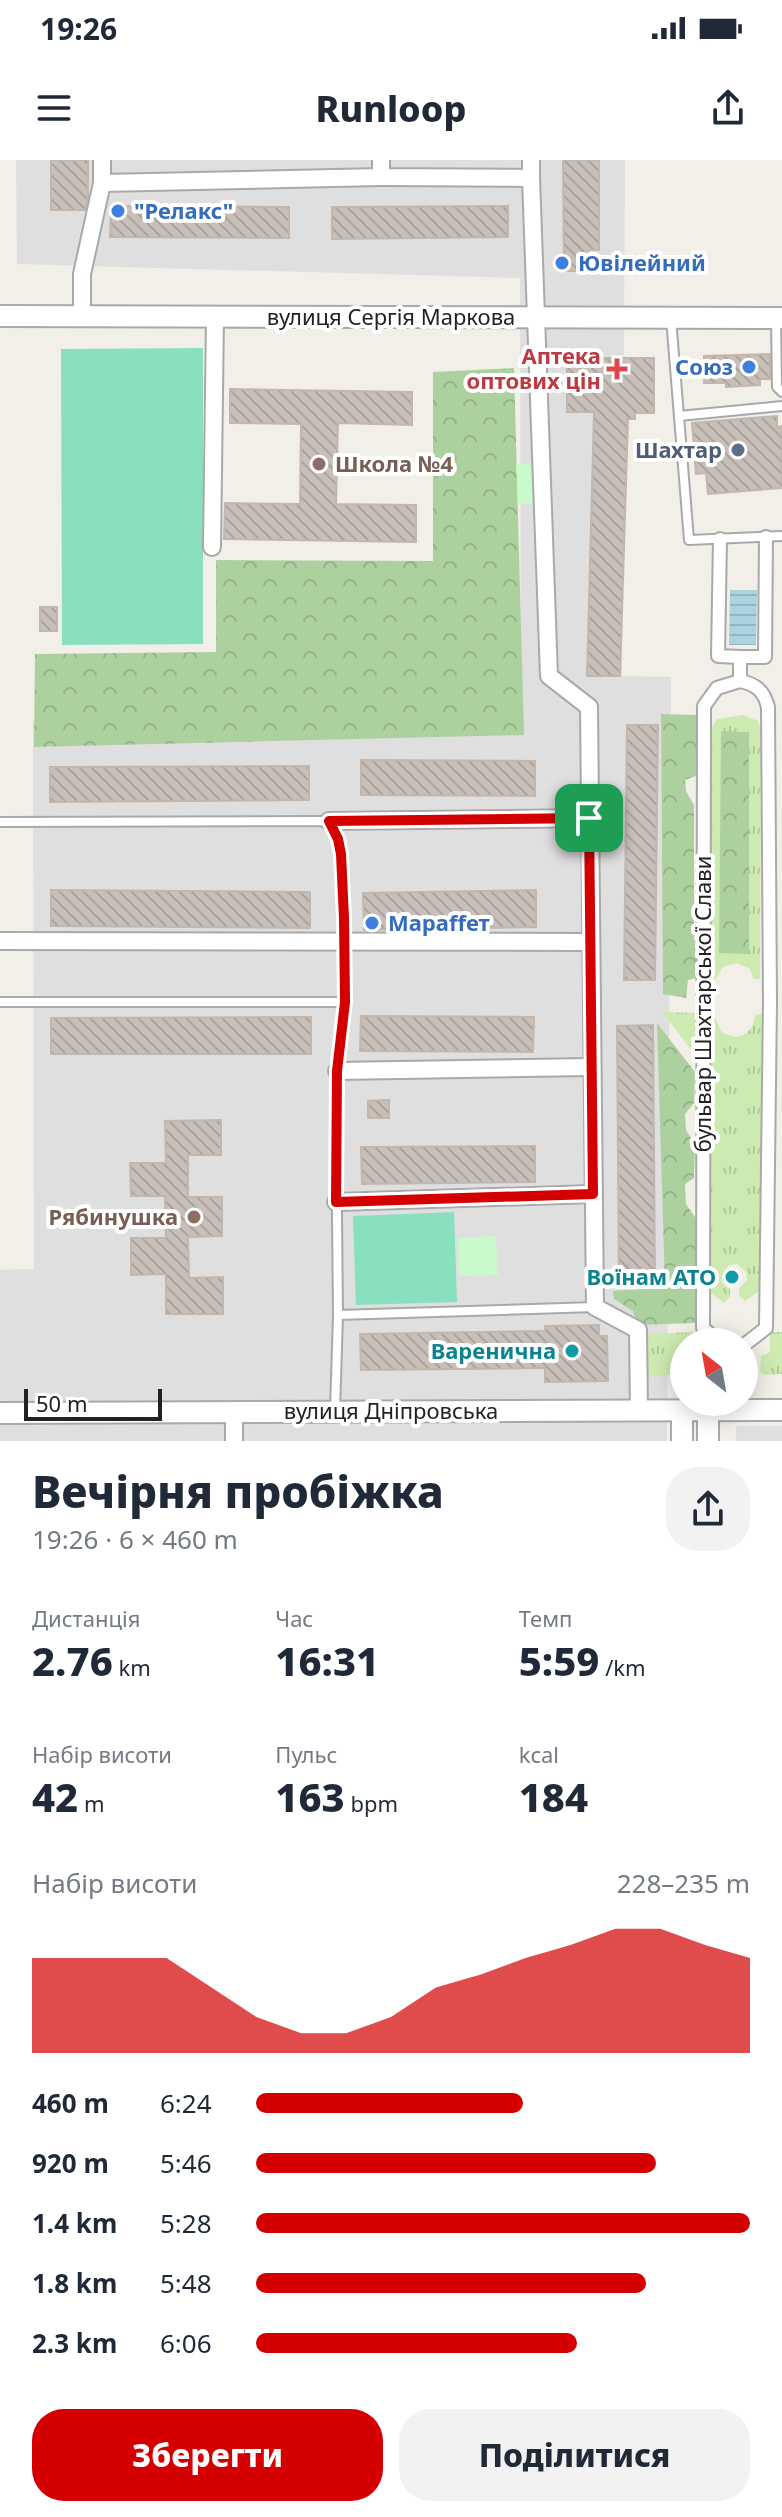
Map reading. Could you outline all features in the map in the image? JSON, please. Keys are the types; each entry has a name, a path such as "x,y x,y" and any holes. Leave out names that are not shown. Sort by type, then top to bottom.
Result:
{"street":[{"path":"82,316 82,274 102,183 102,160"},
{"path":"531,160 549,676 589,707 595,1307 638,1330 639,1411"},
{"path":"102,183 293,168 381,168 531,178"},
{"name":"вулиця Сергія Маркова","path":"0,316 779,318"},
{"path":"212,547 215,316"},
{"path":"720,539 718,656 765,657 766,537"},
{"path":"740,657 740,681 759,688 768,707 766,1328 758,1334"},
{"name":"бульвар Шахтарської Слави","path":"703,1328 704,706 717,688 740,681"},
{"path":"329,821 589,818"},
{"path":"0,941 590,942"},
{"path":"337,1071 591,1067"},
{"path":"336,1202 593,1194"},
{"name":"вулиця Дніпровська","path":"758,1408 782,1410"},
{"path":"234,1411 234,1441"},
{"name":"вулиця Дніпровська","path":"0,1413 670,1411"},
{"path":"682,1416 682,1441"},
{"path":"708,1416 708,1441"}],"lane":[{"path":"671,317 689,540 782,536"},
{"path":"779,318 777,387 782,392"},
{"path":"679,416 782,406"},
{"path":"0,822 329,821 341,854 345,1002 337,1071 338,1315 335,1412"},
{"path":"0,1002 345,1002"},
{"path":"338,1315 595,1307"}],"shaded area":[{"path":"16,160 625,160 622,676 671,677 667,1441 0,1441 0,1270 34,1269 33,719 521,716 520,278 17,264"},
{"path":"736,1426 782,1426 782,1441 736,1441"}],"green space":[{"path":"203,348 203,644 62,645 61,349"},
{"path":"514,368 524,735 34,747 35,654 216,652 216,560 433,561 433,372"},
{"path":"541,463 543,504 518,504 516,464"},
{"path":"661,714 697,715 696,776 685,780 686,791 694,805 697,978 688,980 686,998 663,994"},
{"path":"743,715 758,721 761,731 760,979 754,979 750,969 737,963 723,967 716,979 709,979 710,731 717,719"},
{"path":"721,731 749,732 749,954 719,953"},
{"path":"662,1012 695,1013 696,1056"},
{"path":"762,1014 761,1290 745,1301 739,1296 739,1289 747,1280 746,1272 737,1264 729,1265 722,1276 723,1284 730,1289 730,1297 724,1303 708,1291 708,1017 715,1017 722,1033 736,1037 750,1030 755,1015"},
{"path":"657,1023 695,1072 694,1103 685,1114 686,1130 695,1144 694,1178 685,1184 686,1204 697,1220 695,1323 638,1325 633,1311 614,1299 613,1291 665,1288"},
{"path":"454,1212 457,1302 356,1305 353,1216"},
{"path":"496,1236 498,1275 459,1276 458,1238"},
{"path":"770,1332 782,1332 782,1374 764,1375 760,1371 761,1356 770,1352"},
{"path":"670,1333 670,1375 643,1375 643,1334"}],"water":[{"path":"730,590 757,590 756,645 729,645"}],"building":[{"path":"51,160 88,160 85,210 51,210"},
{"path":"563,160 599,160 599,250 588,250 588,271 564,271"},
{"path":"111,206 289,207 289,238 110,237"},
{"path":"508,206 508,237 332,239 332,207"},
{"name":"Союз","path":"770,354 770,379 760,379 760,385 726,387 726,383 704,383 704,356"},
{"path":"567,358 654,358 654,413 635,413 635,419 628,419 620,676 587,676 594,412 567,412"},
{"name":"Школа №4","path":"230,389 412,392 412,425 338,423 336,504 416,505 416,542 224,539 225,503 300,504 301,424 230,423"},
{"name":"Шахтар","path":"777,416 777,427 782,426 782,488 708,494 706,473 696,474 692,423"},
{"path":"40,607 57,607 57,631 40,631"},
{"path":"627,725 658,725 655,980 624,980"},
{"path":"361,760 535,761 535,796 361,795"},
{"path":"309,766 309,800 50,802 50,767"},
{"path":"51,890 310,892 310,928 51,926"},
{"path":"536,890 536,927 364,930 363,893"},
{"path":"361,1016 534,1017 533,1052 360,1051"},
{"path":"311,1017 311,1054 51,1054 51,1018"},
{"path":"653,1025 655,1284 619,1284 617,1026"},
{"path":"389,1100 389,1118 368,1118 368,1101"},
{"name":"Рябинушка","path":"221,1120 221,1155 188,1155 188,1197 222,1197 222,1236 188,1237 189,1278 223,1277 223,1314 166,1314 166,1274 131,1275 131,1238 166,1238 165,1196 131,1196 130,1163 166,1163 165,1121"},
{"path":"535,1146 535,1182 362,1184 361,1147"},
{"path":"599,1325 599,1336 607,1336 608,1381 545,1382 545,1368 361,1370 360,1334 545,1331 545,1326"}],"place":[{"name":"\"Релакс\"","path":"118,211"},
{"name":"Ювілейний","path":"562,263"},
{"name":"Союз","path":"749,367"},
{"name":"Аптека оптових цін","path":"617,369"},
{"name":"Шахтар","path":"738,450"},
{"name":"Школа №4","path":"319,464"},
{"name":"Мараffет","path":"372,923"},
{"name":"Рябинушка","path":"194,1217"},
{"name":"Воїнам АТО","path":"732,1277"},
{"name":"Варенична","path":"572,1351"}],"route":[{"path":"589,818 593,1194 336,1202 337,1071 345,1002 344,918 341,854 329,821 589,818"}]}
